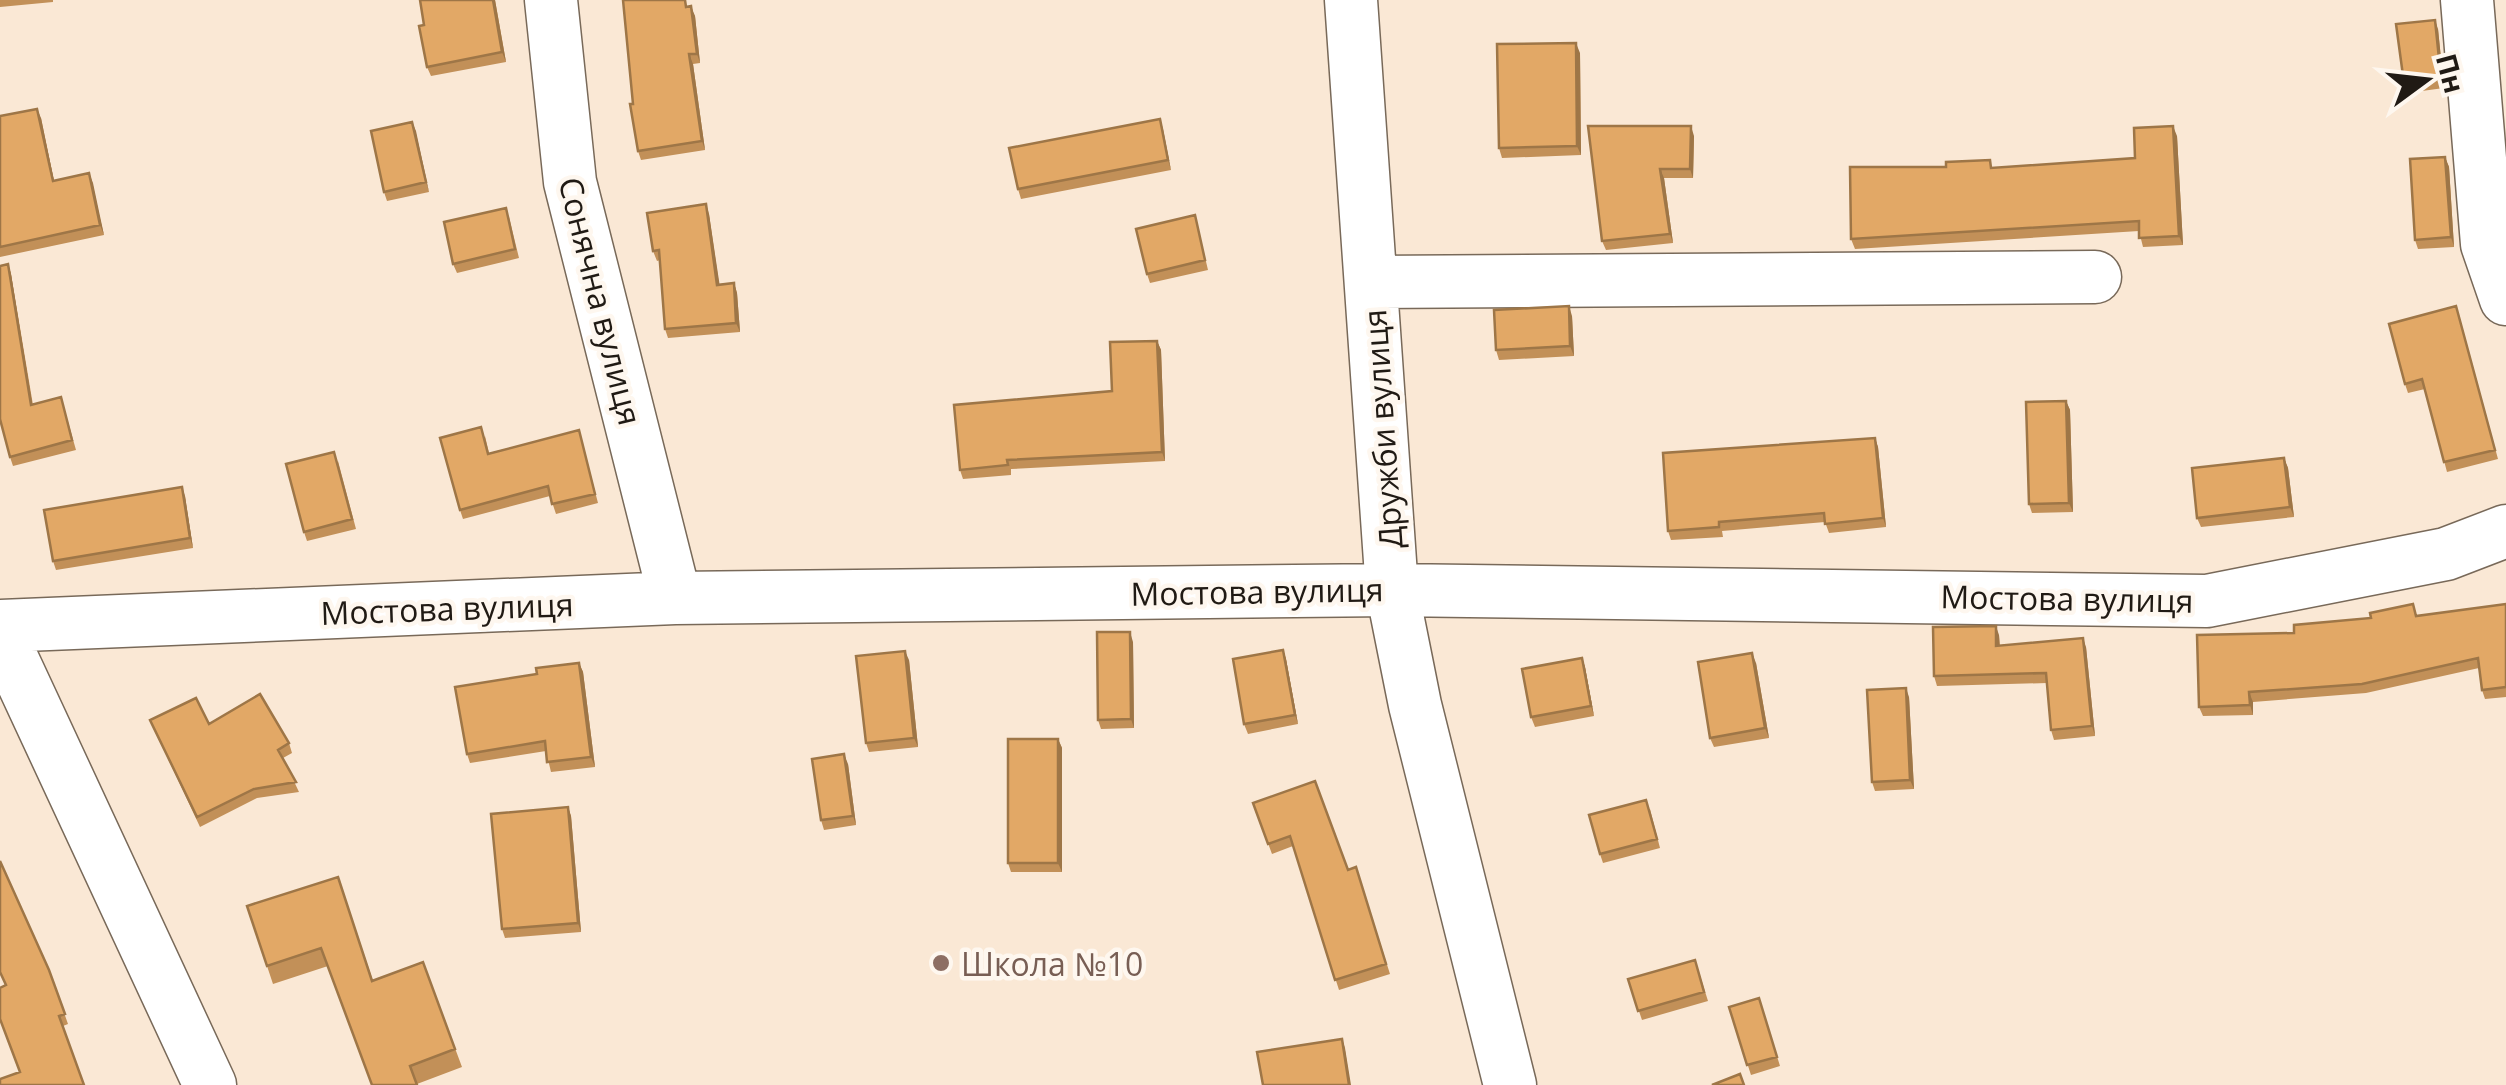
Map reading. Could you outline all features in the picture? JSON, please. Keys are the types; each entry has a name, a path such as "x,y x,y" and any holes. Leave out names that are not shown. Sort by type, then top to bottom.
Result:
{"street":[{"name":"Сонячна вулиця","path":"551,0 570,182 675,598"},
{"name":"Дружби вулиця","path":"1350,0 1392,590 1415,705 1510,1085"},
{"path":"2467,0 2487,244 2506,299"},
{"path":"1372,282 2095,277"},
{"name":"Мостова вулиця","path":"0,630 675,598 1392,590 2207,600 2446,554 2506,531"},
{"path":"0,630 210,1085"}],"building":[{"path":"420,0 493,0 502,52 427,67 419,26 424,25"},
{"path":"623,0 685,0 686,7 691,6 697,54 689,54 702,141 638,151 630,104"},
{"path":"2435,20 2441,78 2404,83 2396,24"},
{"path":"1576,43 1577,146 1499,148 1497,44"},
{"path":"37,109 53,181 89,173 100,225 0,247 0,116"},
{"path":"1160,119 1168,160 1018,189 1009,148"},
{"path":"412,122 426,182 384,192 371,131"},
{"path":"1588,126 1691,126 1690,169 1660,169 1670,234 1602,241"},
{"path":"2173,126 2179,236 2139,238 2139,221 1851,239 1850,167 1946,167 1946,162 1990,160 1991,168 2135,158 2134,128"},
{"path":"2445,157 2451,237 2415,240 2410,159"},
{"path":"706,204 717,285 734,283 736,323 665,329 659,250 653,251 647,213"},
{"path":"506,208 515,249 453,264 444,222"},
{"path":"1195,215 1205,260 1147,274 1136,229"},
{"path":"8,264 31,405 61,397 72,440 10,457 0,419 0,266"},
{"path":"1569,306 1570,346 1496,350 1494,310"},
{"path":"2456,306 2495,450 2444,462 2422,379 2405,384 2389,324"},
{"path":"1157,341 1162,452 1007,460 1008,465 960,470 954,405 1112,391 1110,342"},
{"path":"2066,401 2069,503 2029,504 2026,402"},
{"path":"481,427 488,454 579,430 595,494 552,504 548,486 460,510 440,438"},
{"path":"1875,438 1883,518 1825,524 1824,513 1719,522 1719,527 1668,531 1663,453"},
{"path":"334,452 352,519 304,532 286,464"},
{"path":"2284,458 2290,507 2197,518 2192,468"},
{"path":"182,487 190,538 53,561 44,510"},
{"path":"2413,604 2416,616 2506,604 2506,687 2482,690 2478,658 2362,684 2249,692 2250,705 2199,707 2197,635 2294,633 2294,625 2371,618 2370,613"},
{"path":"1996,626 1996,646 2083,638 2092,726 2051,730 2046,673 1934,676 1933,627"},
{"path":"1097,632 1130,632 1131,719 1098,720"},
{"path":"1283,650 1295,715 1244,724 1233,659"},
{"path":"905,651 914,738 866,743 856,656"},
{"path":"1752,653 1765,728 1710,738 1698,662"},
{"path":"1582,658 1591,706 1531,717 1522,669"},
{"path":"579,663 591,757 547,762 545,741 467,754 455,687 537,674 536,668"},
{"path":"1906,688 1910,780 1872,782 1867,690"},
{"path":"260,694 289,743 278,750 296,782 254,789 197,817 150,720 196,698 209,724"},
{"path":"1008,739 1058,739 1058,863 1008,863"},
{"path":"844,754 853,816 821,820 812,759"},
{"path":"1315,781 1348,870 1356,867 1386,964 1335,980 1290,836 1268,844 1253,803"},
{"path":"1646,800 1657,839 1600,854 1589,815"},
{"path":"568,807 578,923 502,929 491,814"},
{"path":"0,861 49,970 65,1014 59,1016 84,1085 0,1085 0,1079 20,1072 0,1019 0,988 6,985 0,972"},
{"path":"338,877 372,981 423,962 455,1049 410,1066 417,1085 372,1085 321,948 267,966 247,906"},
{"path":"1695,960 1704,992 1638,1011 1628,979"},
{"path":"1759,998 1777,1057 1747,1065 1729,1007"},
{"path":"1342,1039 1349,1085 1263,1085 1257,1052"},
{"path":"1740,1074 1744,1085 1712,1085"}],"place":[{"name":"Школа №10","path":"941,963"}]}
